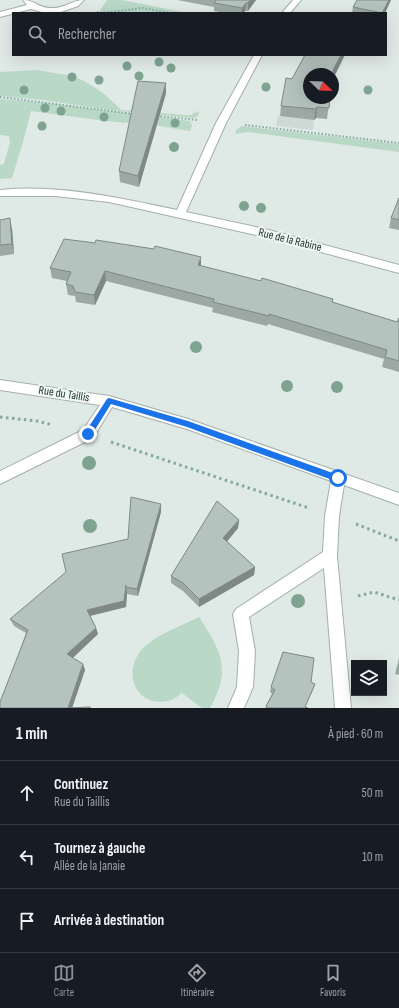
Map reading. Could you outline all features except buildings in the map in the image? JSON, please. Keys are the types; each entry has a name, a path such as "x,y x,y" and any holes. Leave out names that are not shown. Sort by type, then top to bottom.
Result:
{"street":[{"path":"0,15 29,3 46,10 56,10 73,6 80,0"},
{"path":"287,12 297,0"},
{"path":"180,214 221,123 257,56"},
{"name":"Rue de la Rabine","path":"0,193 55,193 109,199 265,233 399,269"},
{"name":"Rue du Taillis","path":"0,385 109,401 188,424 399,499"},
{"path":"0,478 88,434 109,401"},
{"path":"338,478 332,516 330,556 343,708"},
{"path":"236,708 245,687 247,651 241,614 330,556"}],"path":[{"path":"73,6 98,12"},
{"path":"110,12 143,8 165,12"},
{"path":"0,416 37,421 88,434 332,516 399,541"},
{"path":"334,601 374,592 399,600"}],"shaded area":[{"path":"278,116 314,120 313,130 276,126"}],"green space":[{"path":"107,0 122,0 183,12 100,12"},
{"path":"36,70 67,75 82,80 103,93 121,110 185,115 191,115 198,111 199,113 198,116 194,118 109,110 43,100 0,96 0,72"},
{"path":"0,99 47,103 190,121 192,126 190,131 153,125 105,121 31,111 12,178 0,179 0,165 4,164 10,142 9,136 0,135"},
{"path":"242,126 399,144 399,152 249,132 235,134 237,129"},
{"path":"199,617 218,650 221,661 221,682 210,708 202,708 182,693 168,701 157,702 141,695 133,680 134,662 139,653 144,647 158,637"}],"route":[{"path":"88,434 109,401 188,424 338,478"}]}
